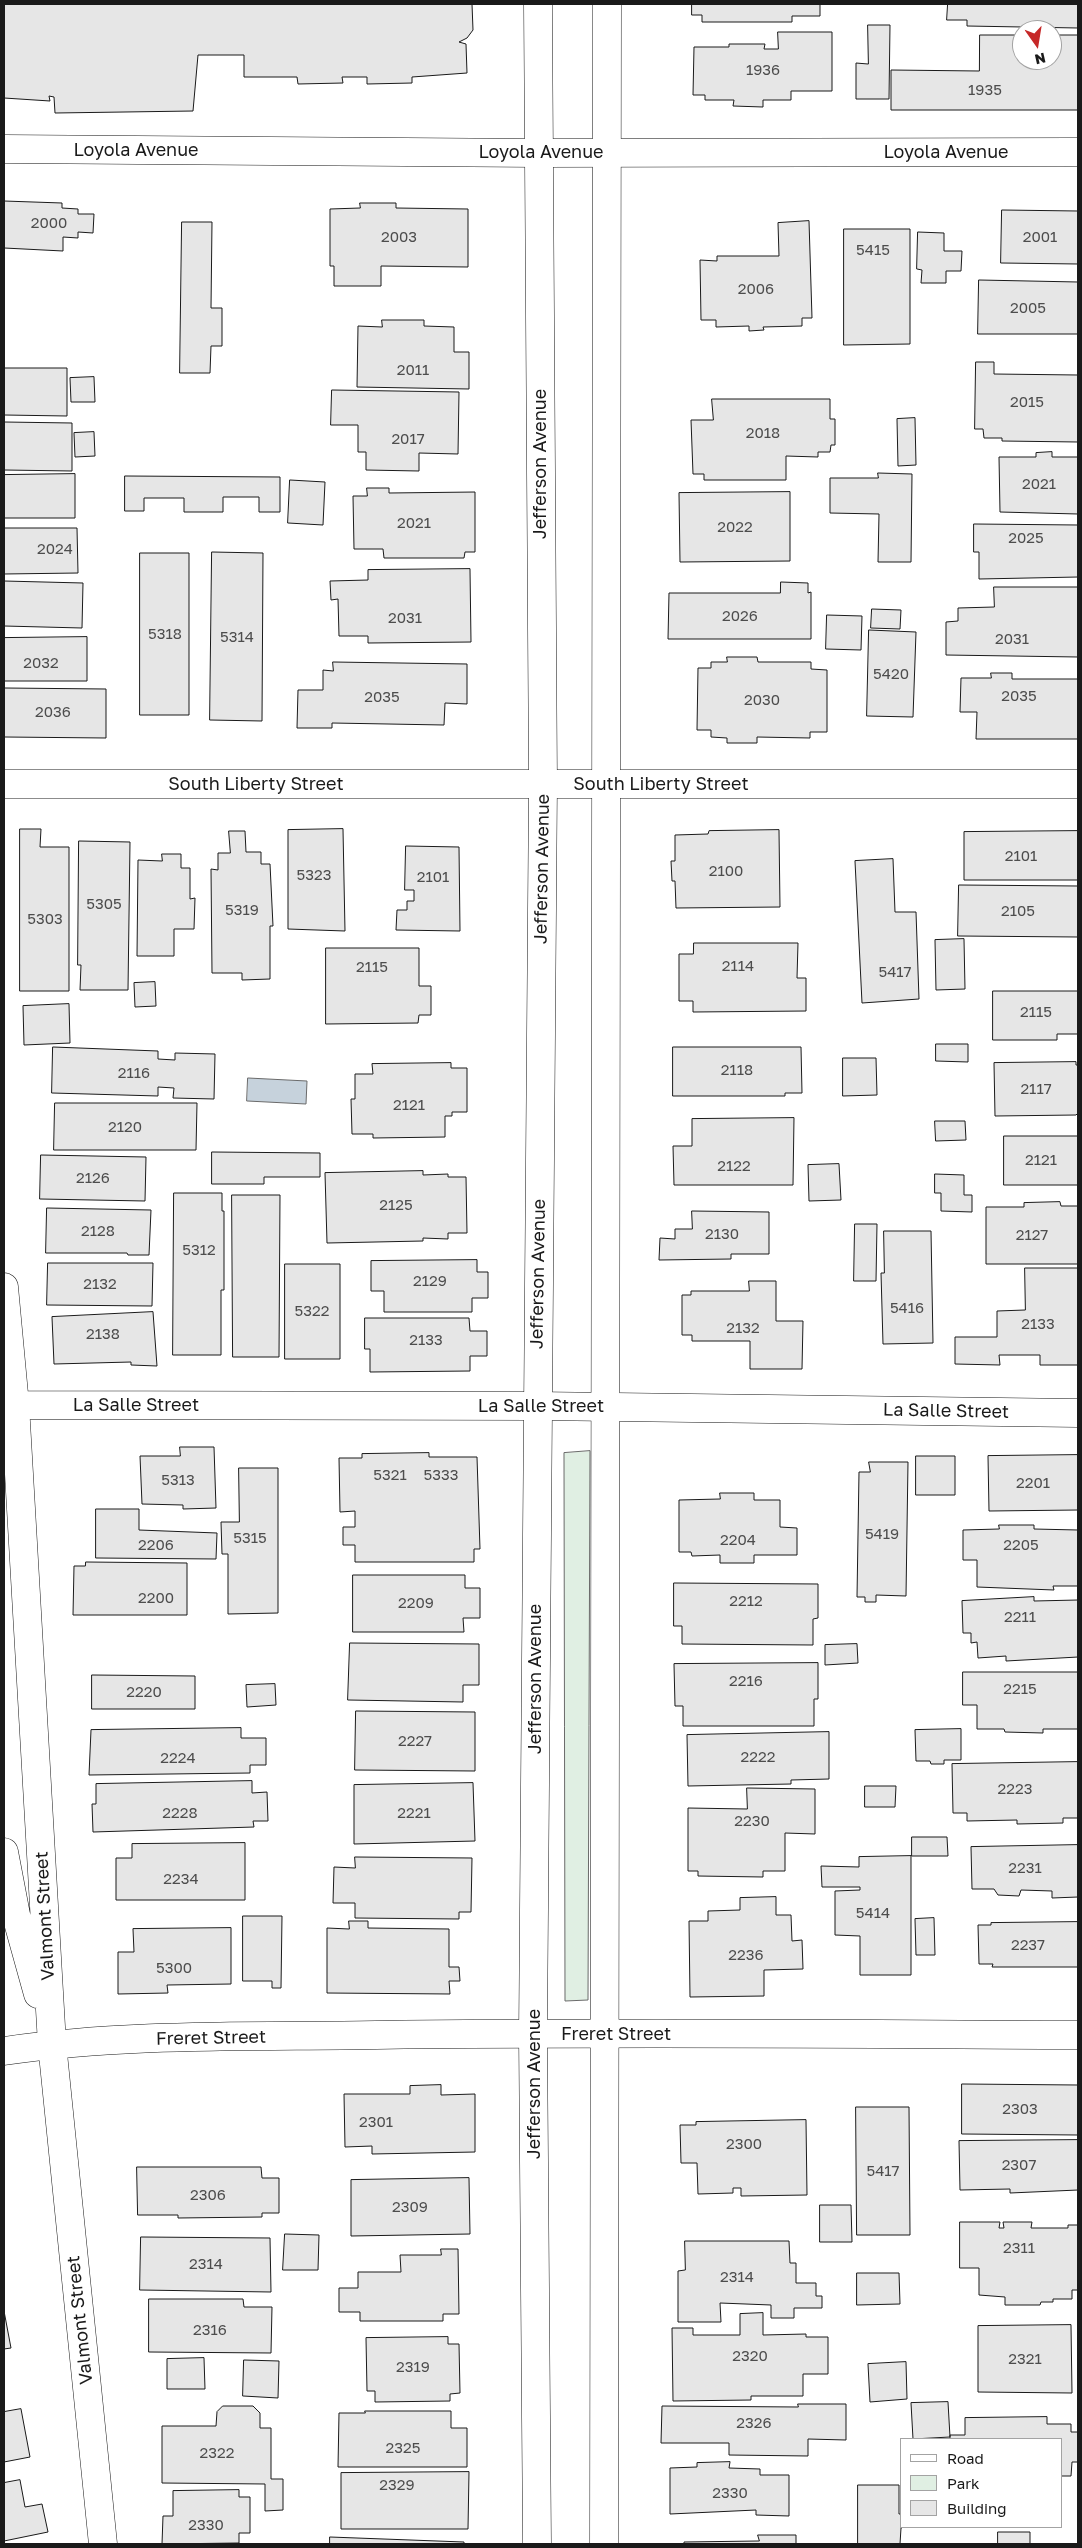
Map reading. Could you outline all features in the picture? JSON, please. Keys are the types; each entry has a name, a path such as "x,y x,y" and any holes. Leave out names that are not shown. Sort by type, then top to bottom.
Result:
{"street":[{"name":"Jefferson Avenue","path":"537,2544 533,2034 543,784 538,4"},
{"path":"604,2544 607,4"},
{"name":"Loyola Avenue","path":"4,149 538,153 1078,152"},
{"name":"South Liberty Street","path":"4,784 1078,784"},
{"name":"Valmont Street","path":"4,1287 9,1406 52,2044 102,2544"},
{"name":"La Salle Street","path":"9,1406 537,1406 1078,1412"},
{"path":"4,1852 16,1915 52,2044"},
{"name":"Freret Street","path":"4,2051 52,2044 119,2039 533,2034 1078,2034"}],"green space":[{"path":"590,1451 588,2000 565,2001 564,1453"}],"shaded area":[{"path":"248,1078 307,1081 306,1104 247,1101"}],"building":[{"path":"4,4 472,4 473,30 467,38 459,42 466,44 467,73 412,77 412,83 367,84 367,77 342,77 343,83 298,84 297,77 244,77 244,55 198,55 193,111 55,113 54,97 49,96 50,101 4,98"},
{"path":"692,4 820,4 820,16 792,16 792,22 702,22 702,15 692,15"},
{"path":"948,4 1078,4 1078,28 1062,28 1062,20 1012,20 1012,27 967,26 967,20 947,20"},
{"path":"868,25 890,25 889,99 856,99 856,63 868,64"},
{"path":"778,32 832,32 832,91 791,91 791,100 763,100 763,107 733,106 734,100 705,100 705,95 693,95 694,47 729,47 729,44 765,44 764,49 778,49"},
{"path":"980,35 1012,35 1012,70 1062,70 1062,35 1078,35 1078,110 891,110 891,70 979,71"},
{"path":"4,201 62,203 62,208 78,209 78,214 94,214 93,233 78,232 78,238 63,237 63,251 4,248"},
{"path":"360,203 396,203 396,208 468,209 468,267 381,266 381,286 334,286 334,266 330,266 330,209 360,208"},
{"path":"1002,210 1078,211 1078,264 1001,263"},
{"path":"809,221 812,318 802,318 802,326 763,327 764,330 749,331 749,326 716,327 716,320 701,320 700,260 717,261 717,256 779,256 778,223"},
{"path":"182,222 212,222 211,308 222,308 222,346 211,346 210,373 180,373"},
{"path":"844,229 910,229 910,344 844,345"},
{"path":"918,232 944,233 944,251 962,251 961,271 946,271 946,283 921,283 922,270 917,269"},
{"path":"979,280 1078,282 1078,334 978,334"},
{"path":"382,320 424,320 424,326 454,327 454,352 469,352 469,389 357,387 358,326 382,327"},
{"path":"976,362 994,362 994,374 1078,375 1078,442 1002,441 1002,438 984,438 983,429 975,429"},
{"path":"4,368 67,368 67,416 4,415"},
{"path":"94,377 95,402 71,402 70,378"},
{"path":"332,390 459,392 458,454 419,453 419,471 366,470 366,452 358,452 358,425 331,425"},
{"path":"712,399 830,399 830,419 835,419 835,445 831,445 830,452 818,452 818,457 786,456 786,480 704,480 704,474 693,474 691,420 713,420"},
{"path":"915,418 916,465 898,466 897,419"},
{"path":"4,422 72,423 72,471 4,470"},
{"path":"94,432 95,456 75,457 74,433"},
{"path":"1052,452 1052,457 1078,457 1078,514 1000,512 999,457 1036,457 1036,453"},
{"path":"878,473 912,474 911,562 878,562 879,514 830,513 830,478 878,478"},
{"path":"75,474 75,518 4,518 4,475"},
{"path":"125,476 280,477 280,512 259,512 259,497 223,497 223,512 184,512 184,498 144,498 144,511 125,511"},
{"path":"290,480 325,482 323,525 288,523"},
{"path":"367,488 389,488 389,493 475,492 475,552 465,552 464,558 384,558 383,549 354,549 353,496 367,496"},
{"path":"790,492 790,561 680,562 679,493"},
{"path":"974,524 1078,525 1078,577 979,579 979,552 974,552"},
{"path":"4,528 77,528 78,573 4,574"},
{"path":"212,552 263,553 262,721 210,720"},
{"path":"140,553 189,553 189,715 140,715"},
{"path":"470,569 471,642 368,643 368,636 339,636 338,599 331,600 330,581 368,580 368,570"},
{"path":"4,581 83,583 82,628 4,626"},
{"path":"781,582 808,583 808,593 811,592 811,639 668,639 669,593 780,593"},
{"path":"994,587 1078,587 1078,657 946,655 946,622 958,621 958,608 994,607"},
{"path":"872,609 901,610 900,629 871,628"},
{"path":"827,615 862,616 861,650 826,649"},
{"path":"869,630 916,632 913,717 867,716"},
{"path":"87,637 87,681 4,681 4,638"},
{"path":"727,657 757,657 758,662 811,662 811,669 827,670 827,732 810,732 810,738 757,737 757,743 727,743 727,738 711,737 711,730 697,730 698,668 711,668 711,662 727,662"},
{"path":"333,662 467,664 467,704 445,703 444,725 332,723 332,728 297,728 298,690 323,690 323,670 333,671"},
{"path":"991,673 1012,673 1012,679 1078,679 1078,739 976,739 977,712 960,712 961,678 991,678"},
{"path":"4,688 106,689 106,738 4,737"},
{"path":"20,829 41,829 40,847 69,847 69,991 20,991"},
{"path":"343,829 345,931 288,929 288,830"},
{"path":"779,830 780,907 676,908 675,881 672,881 671,861 675,861 675,835 708,834 709,831"},
{"path":"229,831 245,831 246,852 261,852 261,864 270,864 273,926 270,926 270,979 242,980 242,973 212,973 211,869 218,870 218,853 230,853"},
{"path":"1078,831 1078,880 964,880 964,832"},
{"path":"79,841 130,842 128,990 80,990 81,965 78,965"},
{"path":"406,846 459,847 460,931 396,930 397,910 407,910 407,901 414,901 414,890 405,890"},
{"path":"162,854 181,854 181,868 190,868 190,899 195,898 194,929 174,929 174,956 137,956 138,860 162,861"},
{"path":"893,859 895,912 916,912 919,999 862,1003 855,861"},
{"path":"959,885 1078,886 1078,937 958,936"},
{"path":"964,939 965,989 936,990 935,940"},
{"path":"694,943 798,943 797,978 806,978 806,1011 693,1012 693,1001 679,1001 679,954 693,954"},
{"path":"326,948 419,948 419,986 431,986 431,1015 419,1015 418,1023 326,1024"},
{"path":"155,982 156,1006 135,1007 134,983"},
{"path":"993,991 1078,991 1078,1034 1057,1034 1057,1040 993,1040"},
{"path":"69,1004 70,1043 24,1045 23,1006"},
{"path":"936,1044 968,1044 968,1062 936,1061"},
{"path":"53,1047 158,1051 158,1059 175,1060 175,1053 215,1054 214,1099 173,1098 174,1088 158,1087 158,1096 52,1093"},
{"path":"673,1047 801,1047 802,1093 785,1093 785,1096 673,1096"},
{"path":"843,1058 876,1058 877,1095 843,1096"},
{"path":"1076,1062 1076,1065 1078,1065 1078,1113 1076,1115 995,1116 994,1063"},
{"path":"451,1063 451,1068 467,1068 467,1112 452,1112 452,1116 445,1116 445,1137 373,1138 373,1134 352,1134 351,1099 355,1099 355,1074 373,1074 372,1064"},
{"path":"55,1103 197,1103 196,1150 54,1150"},
{"path":"794,1118 793,1185 674,1185 673,1146 692,1146 692,1119"},
{"path":"935,1121 965,1121 966,1140 936,1141"},
{"path":"1004,1136 1078,1136 1078,1185 1004,1185"},
{"path":"212,1152 320,1153 320,1177 264,1177 264,1184 212,1184"},
{"path":"41,1155 146,1157 145,1201 40,1199"},
{"path":"839,1164 841,1200 809,1201 808,1165"},
{"path":"423,1171 423,1175 448,1174 448,1177 466,1177 467,1233 448,1233 448,1239 423,1238 423,1241 327,1243 325,1173"},
{"path":"935,1174 964,1175 964,1195 972,1195 972,1212 941,1211 941,1193 935,1193"},
{"path":"174,1193 222,1193 222,1211 224,1211 224,1290 221,1290 221,1355 173,1355"},
{"path":"232,1195 280,1195 279,1357 233,1357"},
{"path":"1060,1202 1061,1206 1078,1206 1078,1264 986,1264 986,1207 1024,1207 1024,1203"},
{"path":"47,1208 151,1210 149,1255 128,1255 127,1253 46,1253"},
{"path":"692,1211 769,1212 769,1254 731,1254 731,1259 659,1260 660,1238 675,1239 675,1229 692,1229"},
{"path":"855,1224 877,1224 876,1281 854,1281"},
{"path":"884,1231 931,1231 933,1343 883,1344 881,1273 884,1273"},
{"path":"477,1260 477,1272 488,1272 488,1298 472,1298 472,1312 384,1312 384,1291 371,1291 371,1261"},
{"path":"48,1263 153,1263 152,1306 47,1305"},
{"path":"285,1264 340,1264 340,1359 285,1359"},
{"path":"1025,1268 1078,1268 1078,1365 1040,1365 1040,1355 999,1355 1000,1365 955,1364 955,1337 997,1337 997,1311 1025,1310"},
{"path":"749,1281 776,1281 776,1321 803,1321 802,1369 750,1369 750,1341 692,1341 692,1335 682,1335 682,1295 691,1295 691,1291 749,1291"},
{"path":"153,1312 157,1366 131,1365 131,1362 54,1364 52,1317"},
{"path":"365,1318 469,1318 470,1331 487,1331 487,1356 470,1356 470,1371 370,1372 370,1349 365,1349"},
{"path":"180,1447 214,1447 216,1508 183,1509 183,1505 142,1504 140,1456 180,1456"},
{"path":"429,1453 429,1457 477,1457 480,1549 474,1549 474,1562 355,1562 355,1545 343,1545 343,1527 355,1527 355,1511 340,1512 339,1458 362,1458 362,1454"},
{"path":"1078,1455 1078,1510 989,1511 988,1456"},
{"path":"916,1456 955,1456 955,1495 916,1495"},
{"path":"869,1462 908,1462 906,1596 876,1595 876,1602 865,1602 865,1597 857,1597 859,1472 870,1472"},
{"path":"239,1468 278,1468 278,1613 228,1614 228,1554 222,1554 221,1522 239,1522"},
{"path":"720,1493 754,1493 754,1500 780,1500 780,1527 797,1528 797,1555 754,1555 754,1563 720,1563 720,1555 692,1556 691,1552 679,1552 679,1500 720,1499"},
{"path":"96,1509 139,1509 139,1530 217,1533 216,1559 96,1558"},
{"path":"999,1525 1034,1525 1034,1529 1078,1530 1078,1586 1053,1586 1054,1590 977,1587 977,1560 963,1560 963,1530 999,1529"},
{"path":"86,1562 187,1563 187,1615 73,1615 74,1566 85,1566"},
{"path":"353,1575 465,1575 465,1588 480,1588 480,1618 463,1618 464,1632 353,1632"},
{"path":"674,1583 818,1584 818,1618 813,1619 813,1645 682,1644 682,1626 674,1626"},
{"path":"1034,1597 1034,1601 1078,1600 1078,1657 1006,1661 1006,1656 978,1658 977,1642 971,1643 971,1633 963,1633 962,1601"},
{"path":"350,1643 479,1644 479,1685 463,1685 463,1702 348,1700"},
{"path":"857,1644 858,1663 825,1665 825,1645"},
{"path":"818,1663 818,1699 814,1699 814,1726 683,1726 683,1706 675,1706 674,1664"},
{"path":"963,1672 1078,1672 1078,1729 1043,1729 1043,1733 1005,1732 1004,1729 977,1729 977,1705 963,1705"},
{"path":"92,1675 195,1676 195,1709 92,1709"},
{"path":"275,1684 276,1705 247,1707 246,1685"},
{"path":"356,1711 475,1712 475,1771 355,1770"},
{"path":"241,1728 241,1738 266,1738 266,1765 250,1765 250,1773 89,1775 91,1730"},
{"path":"961,1729 961,1760 944,1760 944,1764 916,1761 915,1730"},
{"path":"829,1732 829,1779 791,1780 791,1784 688,1786 687,1735"},
{"path":"1078,1762 1078,1818 1063,1818 1063,1823 1017,1824 1017,1820 967,1821 967,1813 953,1813 952,1764"},
{"path":"252,1781 252,1793 267,1792 268,1821 253,1821 254,1827 93,1832 92,1804 96,1804 96,1784"},
{"path":"473,1783 475,1841 354,1844 354,1785"},
{"path":"865,1786 896,1786 895,1807 865,1807"},
{"path":"747,1788 815,1789 815,1834 785,1833 785,1871 763,1871 763,1877 698,1876 698,1871 688,1871 688,1808 747,1809"},
{"path":"912,1837 947,1837 948,1856 912,1856"},
{"path":"245,1843 245,1900 116,1900 116,1858 132,1858 132,1844"},
{"path":"1078,1845 1078,1897 1052,1898 1052,1891 1021,1890 1019,1896 998,1895 994,1889 972,1889 971,1847"},
{"path":"911,1856 911,1975 860,1975 860,1936 835,1935 835,1891 860,1890 860,1887 822,1887 821,1866 859,1867 859,1857"},
{"path":"355,1857 472,1858 471,1912 459,1912 459,1919 355,1918 355,1903 333,1903 334,1867 355,1868"},
{"path":"776,1897 776,1915 791,1915 792,1941 802,1940 803,1969 764,1970 764,1996 690,1997 689,1921 708,1921 708,1911 740,1910 740,1898"},
{"path":"243,1916 282,1916 281,1988 272,1988 272,1981 243,1981"},
{"path":"934,1918 935,1955 916,1955 915,1919"},
{"path":"349,1921 368,1921 368,1928 449,1929 449,1967 459,1967 460,1981 449,1981 450,1994 327,1993 327,1928 349,1929"},
{"path":"1078,1922 1078,1967 992,1967 993,1964 979,1964 978,1925 991,1925 991,1923"},
{"path":"231,1928 231,1984 167,1985 168,1993 118,1994 118,1952 134,1952 133,1929"},
{"path":"962,2084 1078,2085 1078,2135 962,2134"},
{"path":"441,2085 441,2095 475,2094 475,2152 372,2154 372,2146 345,2147 344,2094 410,2094 410,2086"},
{"path":"856,2107 909,2107 910,2235 857,2235"},
{"path":"806,2120 807,2195 741,2196 741,2188 733,2188 733,2193 698,2194 697,2163 681,2163 680,2125 696,2125 696,2122"},
{"path":"1078,2140 1078,2190 1010,2193 1010,2189 960,2190 959,2141"},
{"path":"137,2167 261,2167 262,2178 279,2178 279,2213 262,2213 262,2217 178,2218 178,2215 138,2215"},
{"path":"469,2178 470,2234 351,2236 351,2180"},
{"path":"820,2205 851,2205 852,2242 820,2242"},
{"path":"960,2222 1000,2222 999,2228 1004,2228 1003,2222 1032,2222 1031,2228 1068,2228 1068,2225 1078,2225 1078,2290 1072,2290 1072,2299 1053,2299 1053,2302 1041,2302 1040,2305 1005,2305 1005,2297 979,2295 979,2268 960,2268"},
{"path":"285,2234 319,2235 318,2270 283,2270"},
{"path":"141,2237 270,2238 271,2292 140,2290"},
{"path":"685,2241 789,2241 790,2263 796,2263 796,2283 816,2283 816,2296 822,2296 822,2308 794,2308 794,2318 771,2318 771,2305 720,2303 721,2322 678,2322 678,2271 685,2270"},
{"path":"441,2249 458,2249 459,2314 443,2314 443,2321 360,2321 360,2312 339,2312 339,2288 358,2288 358,2272 401,2272 400,2255 441,2255"},
{"path":"857,2273 899,2273 900,2304 857,2305"},
{"path":"149,2299 243,2299 244,2307 272,2307 271,2353 149,2352"},
{"path":"4,2311 11,2348 4,2349"},
{"path":"763,2313 763,2335 806,2334 806,2337 828,2337 828,2374 803,2374 803,2396 751,2396 751,2400 673,2401 672,2328 693,2328 693,2335 740,2335 740,2314"},
{"path":"1071,2325 1072,2393 978,2392 978,2326"},
{"path":"448,2337 448,2344 459,2344 460,2393 450,2394 450,2401 375,2402 375,2391 367,2391 366,2338"},
{"path":"204,2358 205,2389 167,2389 167,2359"},
{"path":"244,2360 279,2361 278,2398 243,2396"},
{"path":"906,2362 907,2399 870,2402 868,2364"},
{"path":"948,2402 950,2437 913,2438 911,2403"},
{"path":"798,2404 846,2404 846,2440 808,2439 808,2456 729,2455 729,2443 661,2443 662,2406 798,2407"},
{"path":"223,2406 253,2406 260,2413 260,2428 271,2428 271,2479 283,2479 283,2510 265,2511 265,2484 162,2483 162,2426 216,2426 217,2412"},
{"path":"21,2409 30,2457 4,2462 4,2412"},
{"path":"365,2411 451,2411 451,2428 467,2428 467,2467 338,2467 339,2413 365,2413"},
{"path":"1047,2417 1047,2424 1071,2424 1071,2432 1078,2432 1078,2462 1072,2462 1071,2476 1062,2476 1062,2438 950,2438 950,2435 965,2435 965,2418"},
{"path":"730,2462 729,2468 760,2469 760,2475 789,2475 789,2516 756,2515 756,2510 670,2514 670,2468 697,2467 697,2463"},
{"path":"469,2472 468,2529 341,2529 341,2473"},
{"path":"20,2480 25,2507 42,2504 48,2532 4,2541 4,2483"},
{"path":"858,2485 899,2485 900,2544 858,2544"},
{"path":"239,2490 239,2497 250,2497 250,2533 239,2533 239,2543 162,2544 163,2516 173,2516 173,2491"},
{"path":"998,2532 1030,2532 1030,2544 998,2544"},
{"path":"758,2535 796,2535 796,2544 684,2544 684,2542 759,2541"},
{"path":"330,2537 464,2542 464,2544 330,2544"}]}
